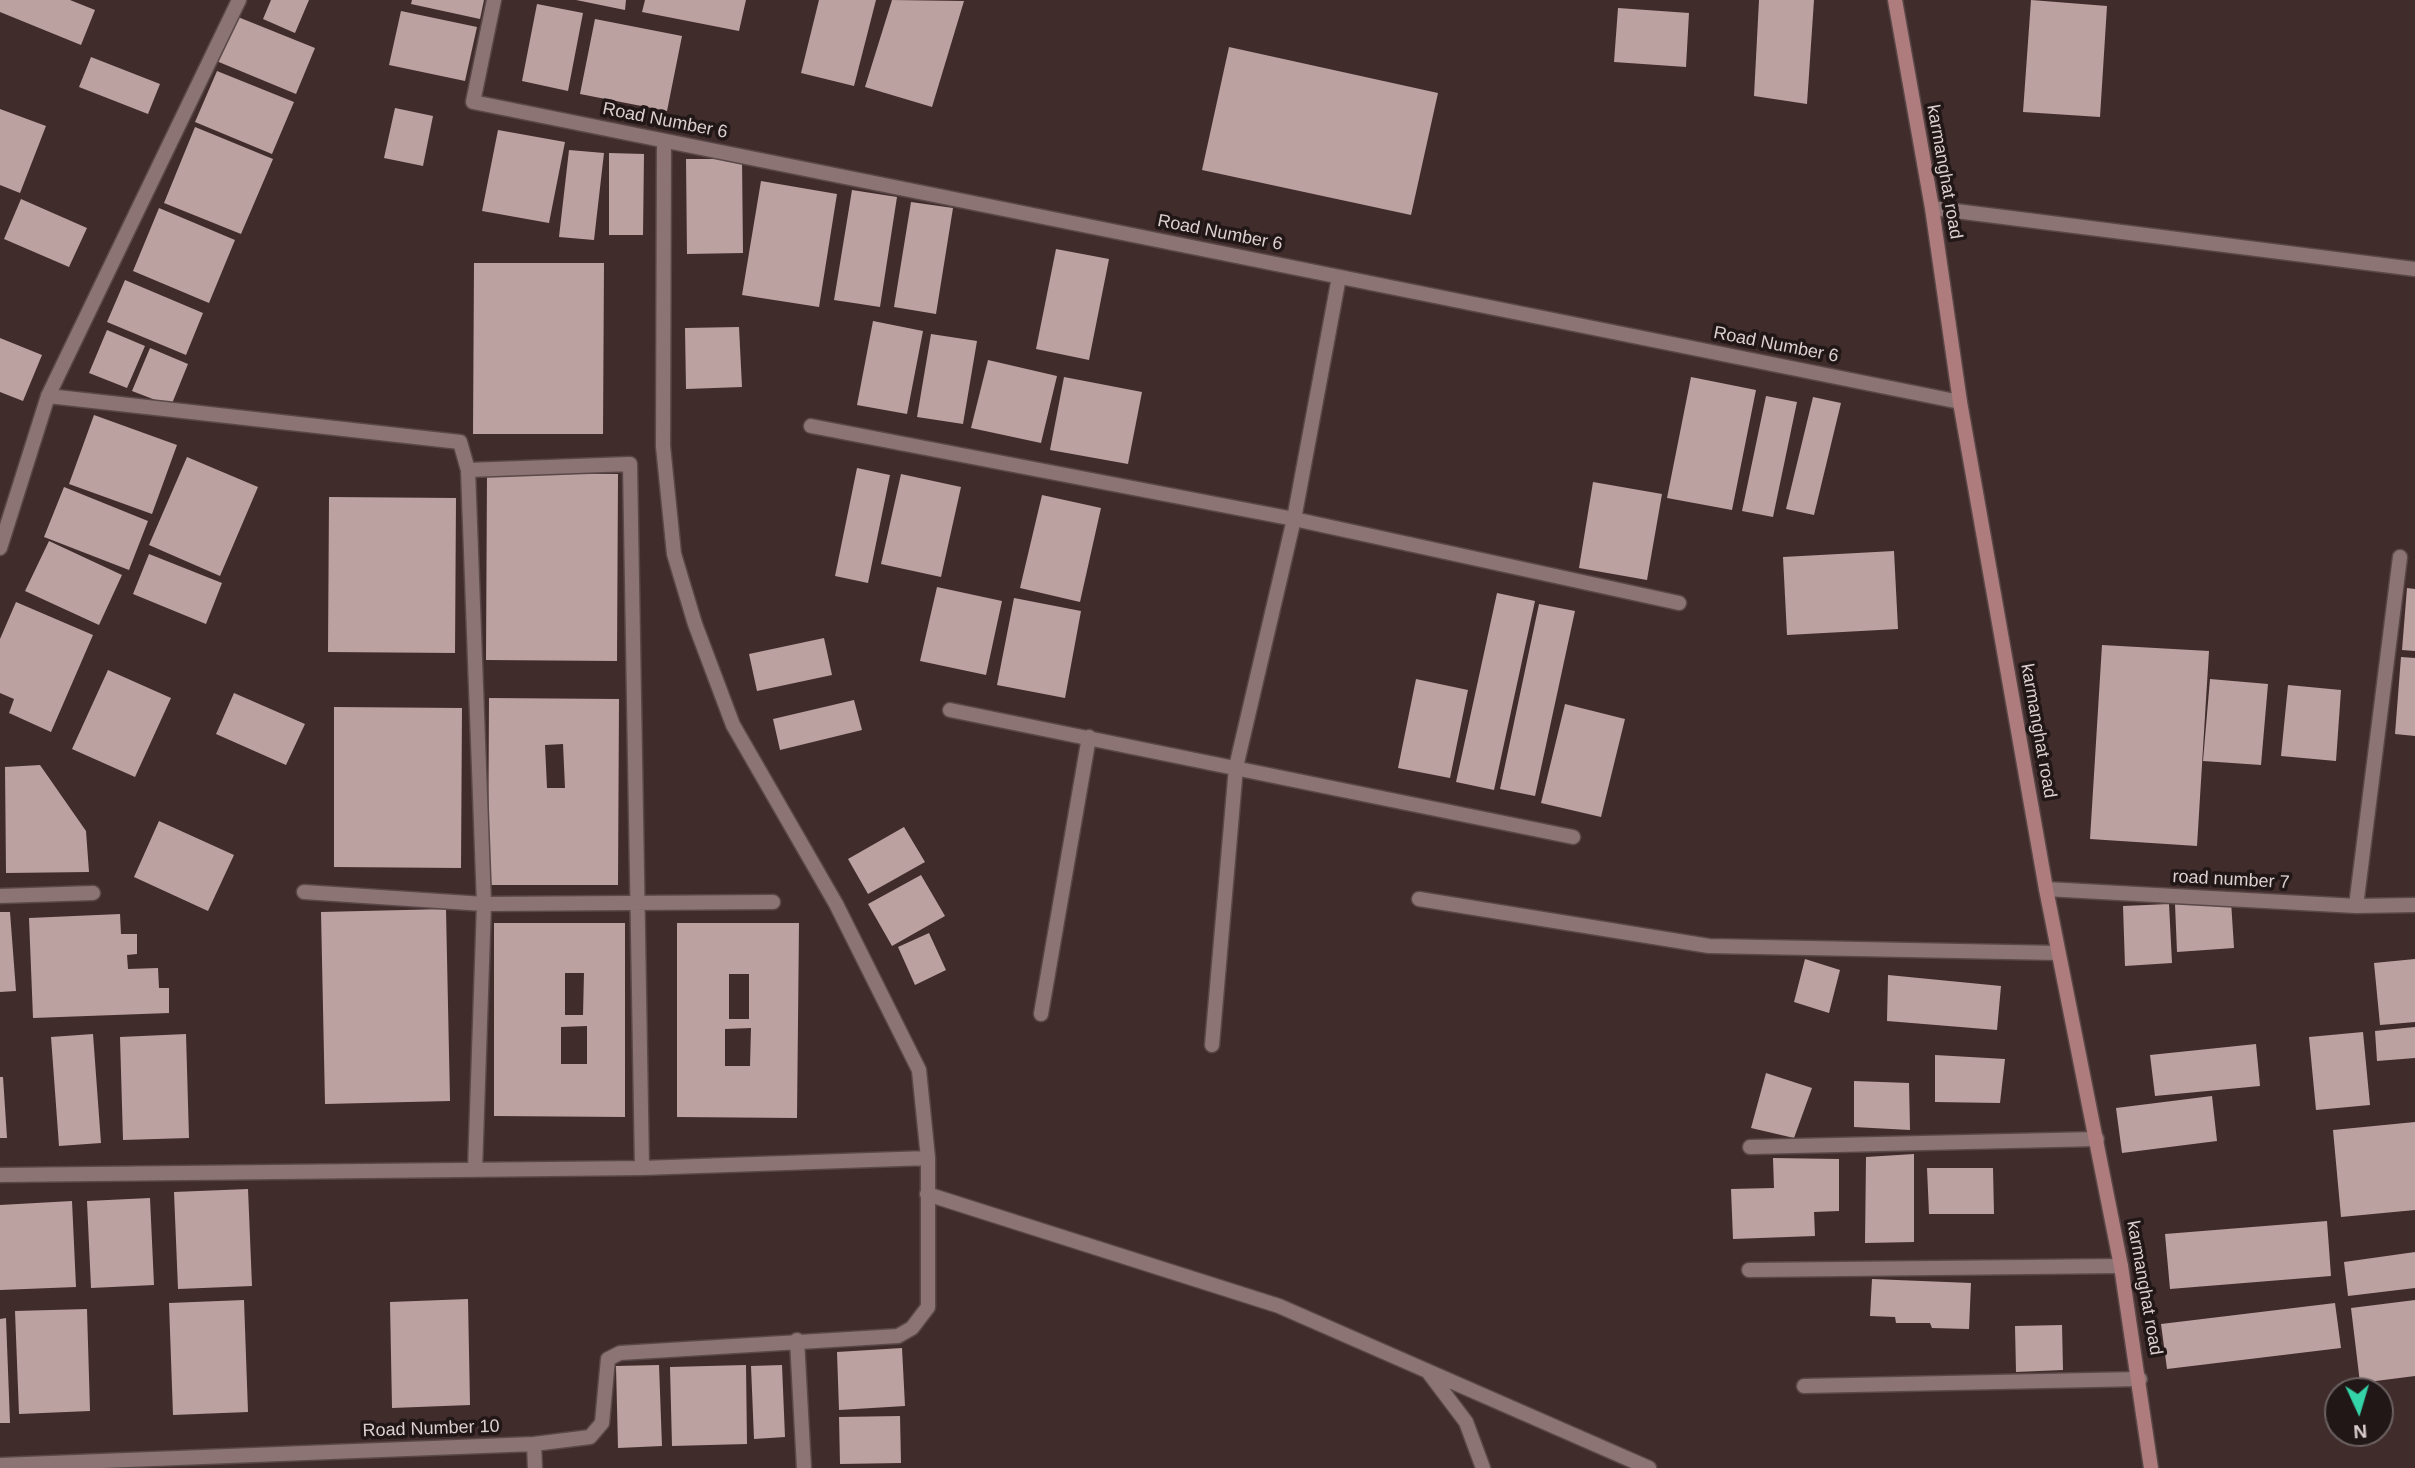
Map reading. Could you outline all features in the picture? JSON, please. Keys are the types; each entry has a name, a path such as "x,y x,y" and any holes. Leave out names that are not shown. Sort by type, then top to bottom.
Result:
{"main road":[{"name":"karmanghat road","path":"1895,0 1931,208 1960,402 2046,889 2121,1266 2140,1379 2151,1468"}],"street":[{"path":"0,548 48,396 239,0"},
{"name":"Road Number 6","path":"494,0 474,102 1960,402"},
{"name":"Road Number 10","path":"0,1465 217,1462 534,1444 590,1437 601,1423 604,1368 608,1359 620,1353 797,1340 898,1336 912,1328 928,1307 928,1158 919,1070 836,904 733,725 695,624 674,554 663,446 664,141"},
{"path":"1931,208 2415,269"},
{"path":"1212,1045 1236,767 1294,519 1339,277"},
{"path":"48,396 460,442 467,470 484,904 475,1170"},
{"path":"811,426 1294,519 1679,603"},
{"path":"467,470 630,464 642,1168"},
{"path":"2356,906 2400,557"},
{"path":"950,710 1573,837"},
{"path":"1041,1014 1089,737"},
{"name":"road number 7","path":"2046,889 2356,906 2415,905"},
{"path":"304,892 484,904 774,902"},
{"path":"0,896 93,893"},
{"path":"1419,900 1709,946 2059,953"},
{"path":"1751,1147 2097,1139"},
{"path":"0,1175 642,1168 928,1158"},
{"path":"927,1194 1279,1306 1649,1468"},
{"path":"1749,1270 2121,1266"},
{"path":"797,1340 804,1468"},
{"path":"1428,1371 1466,1422 1483,1468"},
{"path":"1804,1386 2140,1379"},
{"path":"534,1444 535,1468"}],"building":[{"path":"0,0 70,0 95,10 81,45 0,12"},
{"path":"271,0 309,0 295,33 263,19"},
{"path":"412,0 484,0 480,19 411,4"},
{"path":"576,0 626,0 625,10"},
{"path":"645,0 746,0 739,31 642,12"},
{"path":"819,0 876,0 854,86 801,73"},
{"path":"892,0 964,1 932,107 865,87"},
{"path":"1759,0 1814,0 1807,104 1754,96"},
{"path":"2031,0 2107,6 2100,117 2023,112"},
{"path":"537,4 583,13 568,91 522,81"},
{"path":"1618,8 1689,13 1686,67 1614,62"},
{"path":"401,11 477,27 465,81 389,65"},
{"path":"233,15 315,48 296,94 214,60"},
{"path":"595,19 682,36 667,111 580,94"},
{"path":"1229,47 1438,93 1411,215 1202,170"},
{"path":"91,57 160,84 148,114 79,87"},
{"path":"217,71 294,102 272,154 195,122"},
{"path":"395,108 433,116 423,166 384,158"},
{"path":"0,109 46,126 20,193 0,185"},
{"path":"195,127 273,159 241,234 164,203"},
{"path":"498,130 565,142 549,223 482,211"},
{"path":"569,150 604,153 594,240 559,237"},
{"path":"609,153 644,154 643,235 609,235"},
{"path":"686,159 742,159 743,253 687,254"},
{"path":"761,181 837,194 819,307 742,295"},
{"path":"852,190 897,197 880,307 834,300"},
{"path":"21,199 87,228 69,267 4,239"},
{"path":"911,202 953,208 936,314 894,307"},
{"path":"159,208 235,240 209,303 133,271"},
{"path":"1056,249 1109,259 1089,360 1036,349"},
{"path":"474,263 604,263 603,434 473,434"},
{"path":"125,280 203,313 186,355 107,322"},
{"path":"873,321 923,331 907,414 857,405"},
{"path":"739,327 742,387 686,389 685,328"},
{"path":"107,330 145,346 127,388 89,373"},
{"path":"931,334 977,341 963,424 917,417"},
{"path":"0,338 42,355 23,401 0,392"},
{"path":"150,348 188,364 171,406 132,391"},
{"path":"988,360 1057,376 1041,443 971,428"},
{"path":"1064,377 1142,392 1128,464 1050,450"},
{"path":"1691,377 1756,390 1732,510 1667,498"},
{"path":"1766,396 1797,402 1773,517 1742,511"},
{"path":"1813,397 1841,403 1814,515 1786,509"},
{"path":"94,415 177,445 152,514 69,484"},
{"path":"187,457 258,487 220,576 149,545"},
{"path":"857,468 890,475 868,583 835,576"},
{"path":"487,473 618,474 617,661 486,660"},
{"path":"901,474 961,487 941,577 881,564"},
{"path":"1593,482 1662,494 1647,580 1579,568"},
{"path":"64,487 148,521 129,570 44,537"},
{"path":"1042,495 1101,508 1080,602 1020,588"},
{"path":"329,497 456,498 455,653 328,652"},
{"path":"49,541 122,575 99,625 25,591"},
{"path":"1894,551 1898,629 1787,635 1783,557"},
{"path":"149,554 222,583 206,624 133,594"},
{"path":"937,587 1002,601 986,675 920,661"},
{"path":"2407,588 2415,589 2415,651 2402,650"},
{"path":"1497,593 1535,601 1494,790 1456,782"},
{"path":"1014,598 1081,611 1065,698 997,685"},
{"path":"16,602 93,635 51,732 9,713 14,699 0,693 0,639"},
{"path":"1539,604 1575,611 1535,796 1500,789"},
{"path":"824,638 832,675 757,691 749,654"},
{"path":"2102,645 2209,651 2197,846 2090,839"},
{"path":"2401,657 2415,658 2415,736 2395,734"},
{"path":"108,670 171,698 135,777 72,749"},
{"path":"1416,679 1468,690 1450,778 1398,768"},
{"path":"2210,679 2268,684 2261,765 2203,761"},
{"path":"2288,685 2341,690 2336,761 2281,756"},
{"path":"234,693 305,724 286,765 216,734"},
{"path":"489,698 619,699 618,885 488,885","holes":["563,744 565,788 547,788 545,745"]},
{"path":"854,700 862,730 780,750 773,719"},
{"path":"1565,704 1625,719 1601,817 1541,803"},
{"path":"334,707 462,708 461,868 334,867"},
{"path":"40,765 86,831 89,872 6,873 5,767"},
{"path":"159,821 234,855 208,911 134,877"},
{"path":"904,827 925,862 868,894 848,859"},
{"path":"921,875 945,916 892,946 868,904"},
{"path":"2231,901 2234,948 2177,952 2175,904"},
{"path":"2169,904 2172,963 2125,966 2123,906"},
{"path":"446,909 450,1101 325,1104 321,912"},
{"path":"0,912 10,912 16,991 0,992"},
{"path":"120,914 121,934 137,934 137,954 127,955 128,969 158,968 159,988 169,988 169,1013 33,1018 29,918"},
{"path":"494,923 625,923 625,1117 494,1116","holes":["565,973 584,973 583,1015 565,1015","587,1026 587,1064 561,1064 561,1027"]},
{"path":"677,923 799,923 797,1118 677,1117","holes":["729,974 749,974 749,1019 729,1019","751,1028 750,1066 725,1066 725,1029"]},
{"path":"929,933 946,970 915,985 898,947"},
{"path":"1805,959 1840,970 1829,1013 1794,1002"},
{"path":"2415,959 2415,1022 2380,1025 2374,963"},
{"path":"1888,975 2001,986 1997,1030 1887,1021"},
{"path":"2415,1027 2415,1058 2377,1061 2375,1031"},
{"path":"2363,1032 2370,1105 2316,1110 2309,1037"},
{"path":"93,1034 101,1143 59,1146 51,1037"},
{"path":"186,1034 189,1138 123,1140 120,1037"},
{"path":"2256,1044 2260,1086 2155,1096 2150,1055"},
{"path":"1935,1055 2005,1059 2000,1103 1935,1102"},
{"path":"1766,1073 1812,1088 1794,1138 1751,1128"},
{"path":"0,1077 3,1077 7,1138 0,1138"},
{"path":"1854,1081 1909,1083 1910,1130 1854,1127"},
{"path":"2212,1096 2217,1141 2122,1153 2116,1108"},
{"path":"2415,1122 2415,1210 2341,1217 2333,1130"},
{"path":"1914,1154 1914,1242 1865,1243 1866,1157"},
{"path":"1773,1158 1839,1159 1839,1211 1814,1212 1815,1236 1733,1239 1731,1189 1774,1188"},
{"path":"1927,1168 1993,1168 1994,1214 1929,1214"},
{"path":"248,1189 252,1286 178,1289 174,1192"},
{"path":"150,1198 154,1285 91,1288 87,1201"},
{"path":"72,1201 76,1287 0,1290 0,1205"},
{"path":"2327,1221 2331,1276 2170,1289 2165,1234"},
{"path":"2415,1252 2415,1288 2348,1296 2344,1262"},
{"path":"1872,1279 1971,1283 1969,1329 1932,1328 1930,1323 1896,1323 1895,1317 1870,1316"},
{"path":"468,1299 470,1405 392,1408 390,1302"},
{"path":"244,1300 248,1412 173,1415 169,1303"},
{"path":"2415,1300 2415,1376 2394,1379 2359,1377 2351,1308"},
{"path":"2335,1303 2341,1348 2167,1369 2161,1324"},
{"path":"87,1309 90,1411 19,1414 15,1311"},
{"path":"6,1318 10,1423 0,1423 0,1319"},
{"path":"2062,1325 2063,1370 2016,1372 2015,1326"},
{"path":"902,1348 905,1406 839,1410 837,1352"},
{"path":"659,1365 662,1446 618,1448 616,1366"},
{"path":"746,1365 747,1444 672,1446 670,1367"},
{"path":"782,1365 785,1437 754,1439 751,1366"},
{"path":"900,1416 901,1463 840,1464 839,1417"}]}
